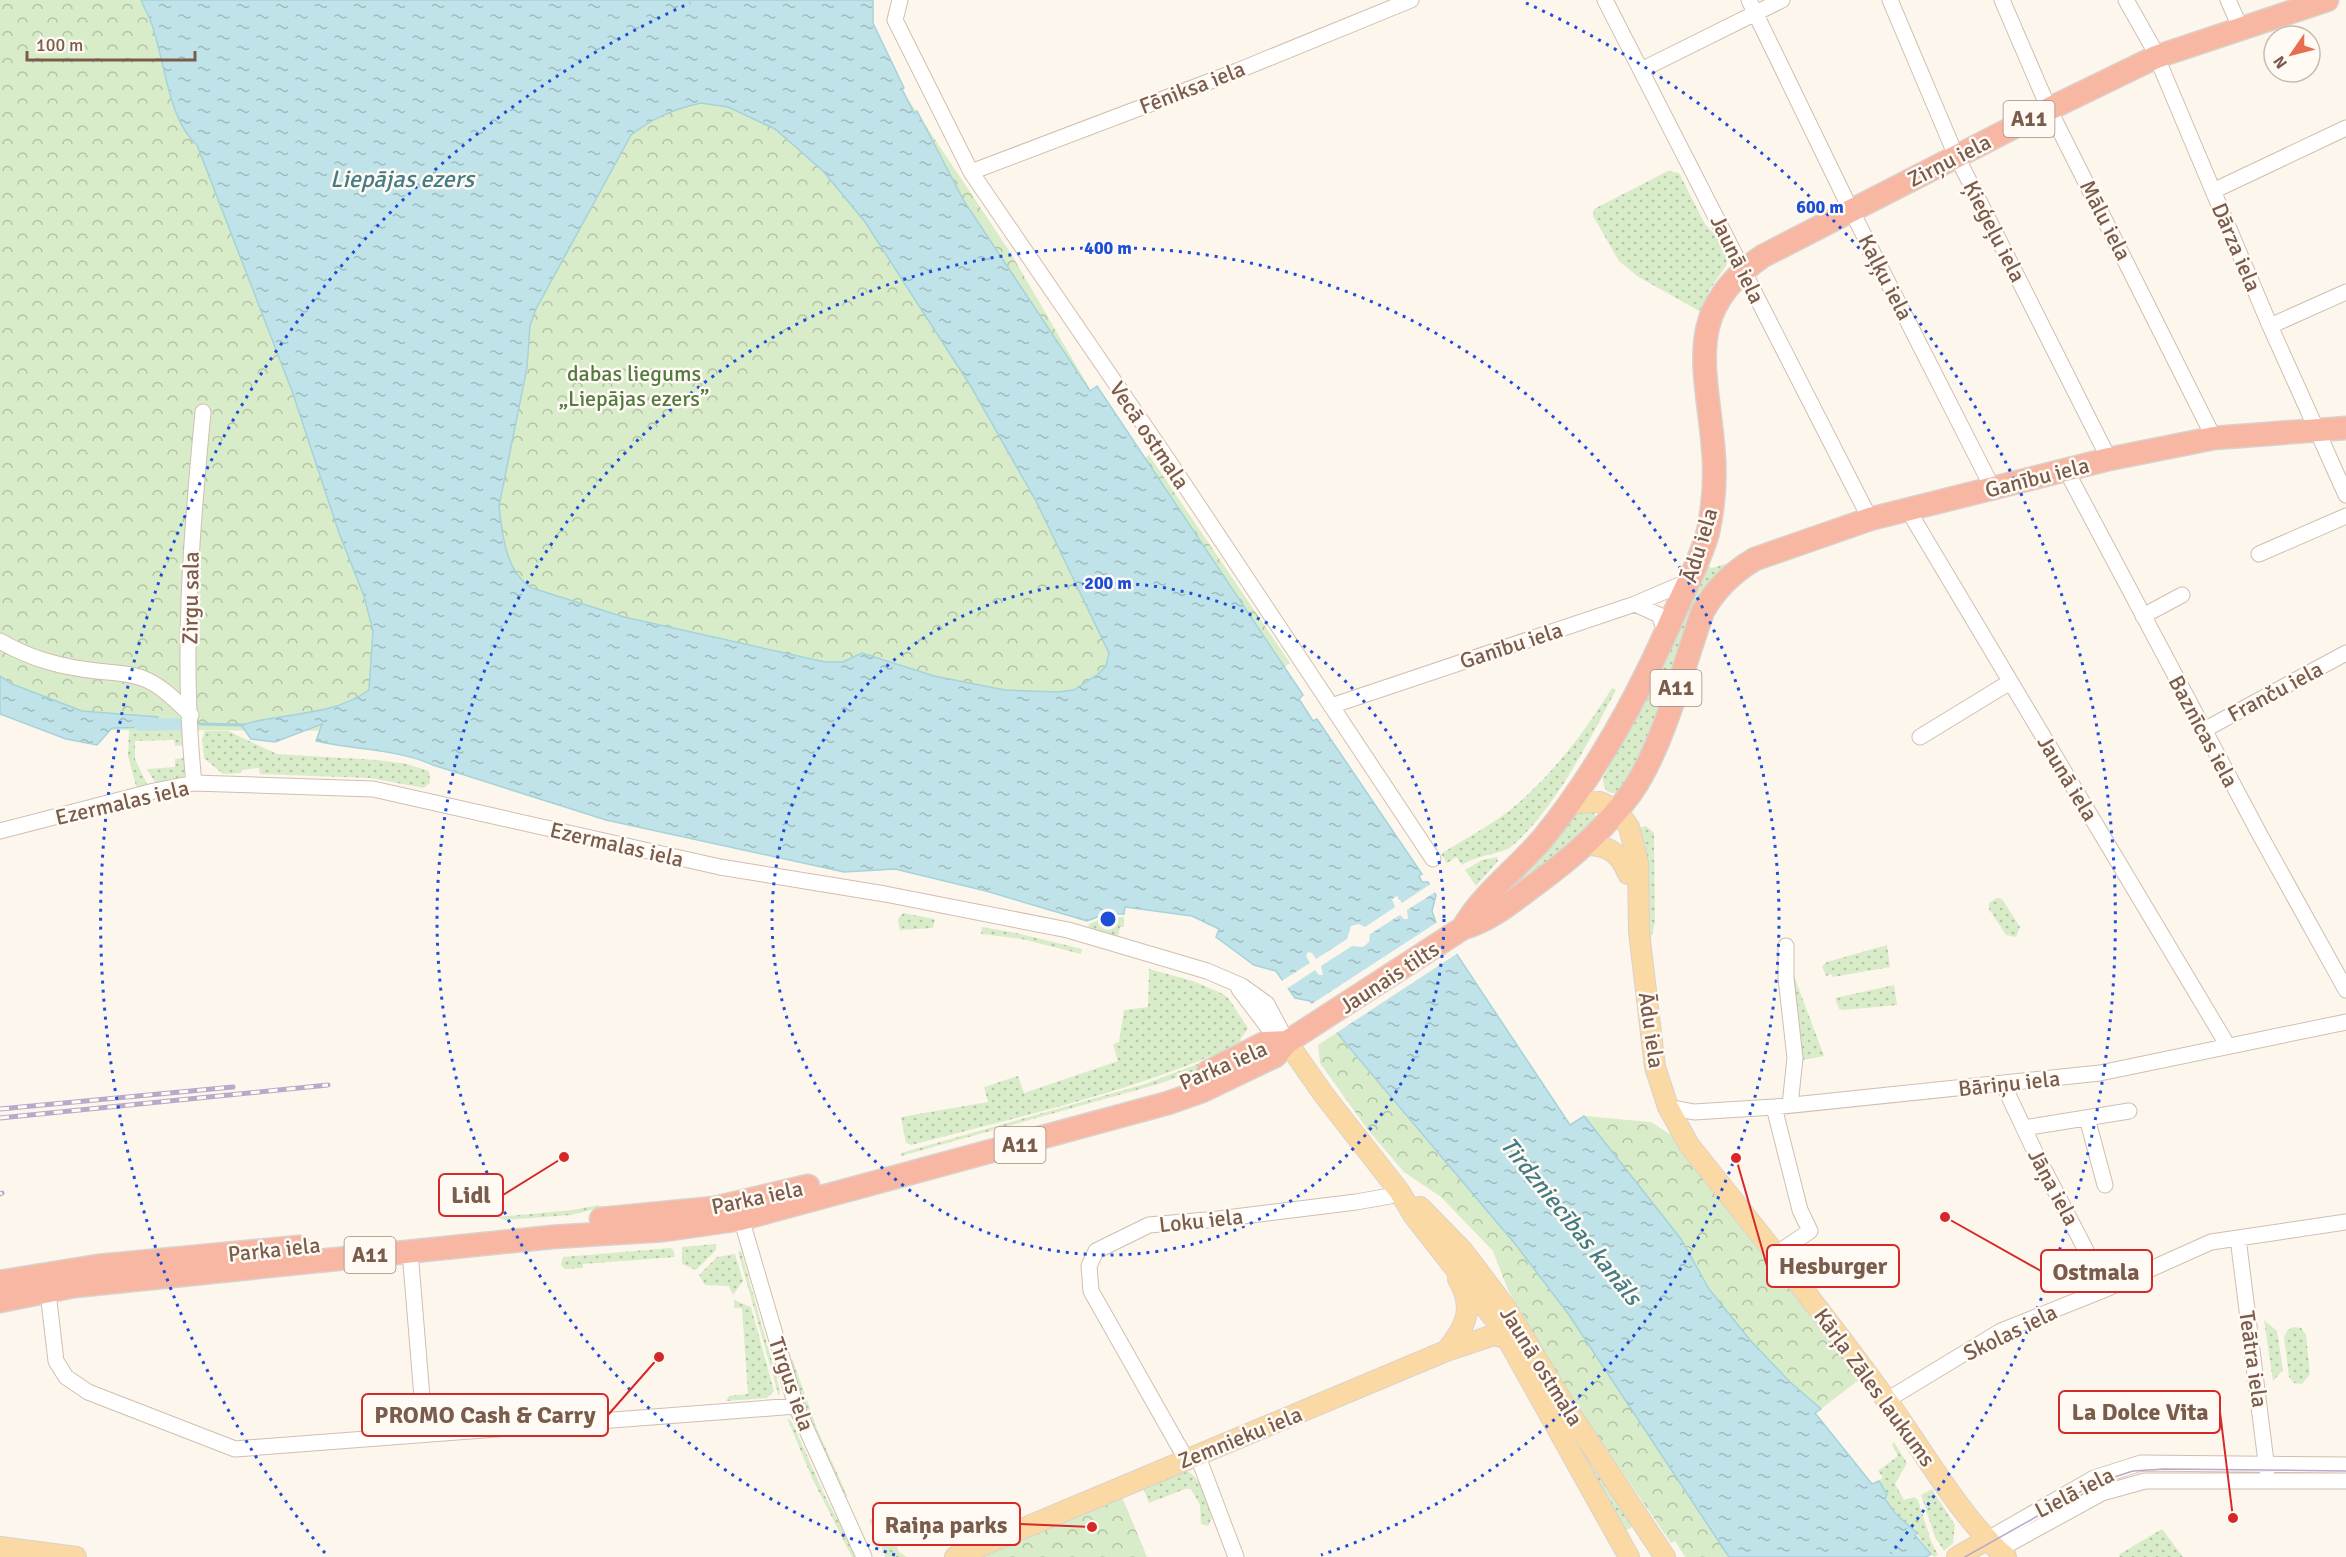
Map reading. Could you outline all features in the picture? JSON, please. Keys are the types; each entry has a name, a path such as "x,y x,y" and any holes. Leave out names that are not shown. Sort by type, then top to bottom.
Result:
{"highway":[{"name":"Zirņu iela","path":"1744,269 1763,256 1851,210 2156,57 2327,0"},
{"name":"Ādu iela","path":"1570,803 1592,774 1666,634 1700,559 1713,505 1713,446 1703,374 1704,348 1712,316 1727,288 1744,269"},
{"name":"Ganību iela","path":"1739,569 1775,550 1870,519 2109,459 2214,438 2346,428"},
{"name":"Ādu iela","path":"1586,845 1609,810 1632,791 1656,744 1703,610 1722,584 1739,569"},
{"name":"A11","path":"1463,928 1468,917 1515,870 1570,803"},
{"name":"A11","path":"1463,928 1489,918 1586,845"},
{"name":"Jaunais tilts","path":"1283,1037 1315,1025 1463,928"},
{"name":"Parka iela","path":"0,1282 74,1286 552,1237 664,1230 739,1211 1163,1089 1196,1078 1265,1043 1283,1037"},
{"name":"Parka iela","path":"0,1301 98,1266 672,1212 739,1211"}],"main road":[{"name":"Ādu iela","path":"1592,774 1620,836 1638,916 1655,1067 1668,1107"},
{"path":"1570,803 1609,810"},
{"name":"Ādu iela","path":"1609,810 1629,827 1636,850 1640,886 1638,916"},
{"path":"1586,845 1609,848 1619,856 1628,874"},
{"name":"Jaunā ostmala","path":"1283,1037 1443,1253 1476,1292 1507,1339 1629,1557"},
{"name":"Kārļa Zāles laukums","path":"1668,1107 1689,1145 1776,1254 1887,1400 1994,1552"},
{"name":"Jaunā ostmala","path":"1399,1191 1421,1208 1463,1251 1500,1299 1657,1554"},
{"path":"1443,1253 1464,1290 1468,1303 1461,1333 1446,1351"},
{"name":"Zemnieku iela","path":"955,1557 1191,1456 1446,1351 1494,1335 1529,1345"},
{"path":"0,1547 76,1557"},
{"name":"Lielā iela","path":"1957,1557 1994,1552"}],"street":[{"name":"Vecā ostmala","path":"900,0 895,20 971,172 1433,859"},
{"name":"Fēniksa iela","path":"971,172 1237,71 1411,0"},
{"name":"Jaunā iela","path":"1605,0 1870,519"},
{"path":"1641,70 1752,7 1782,0"},
{"name":"Ķieģeļu iela","path":"1890,0 1957,156 2109,459"},
{"name":"Mālu iela","path":"2002,0 2049,109 2214,438"},
{"name":"Dārza iela","path":"2126,0 2156,57 2270,326 2346,495"},
{"path":"2228,0 2241,29"},
{"name":"Kaļķu iela","path":"1752,7 1851,210 1993,489"},
{"path":"2213,191 2346,128"},
{"path":"2270,326 2346,292"},
{"name":"Zirgu sala","path":"194,783 188,622 190,554 203,412"},
{"name":"Baznīcas iela","path":"2066,470 2346,990"},
{"name":"Jaunā iela","path":"1908,510 2229,1046"},
{"path":"2259,554 2346,516"},
{"name":"Ganību iela","path":"1332,706 1635,604 1689,581"},
{"path":"2143,616 2182,595"},
{"path":"1635,604 1659,615 1666,634"},
{"path":"0,641 24,655 51,665 133,675 149,681 167,693 191,715"},
{"name":"Franču iela","path":"2204,730 2346,653"},
{"path":"1920,737 2010,682"},
{"name":"Ezermalas iela","path":"0,831 154,790 194,783 349,786 404,794 720,867 1037,923 1184,964 1230,980 1267,1004 1274,1014 1283,1037"},
{"path":"1786,946 1786,978 1795,1058 1790,1106"},
{"name":"Bāriņu iela","path":"1668,1107 1694,1112 1790,1106 2100,1073 2346,1022"},
{"name":"Jāņa iela","path":"2003,1084 2106,1289"},
{"path":"1774,1107 1800,1210 1810,1231 1776,1254"},
{"path":"2024,1128 2129,1111"},
{"path":"2087,1118 2105,1185"},
{"name":"Loku iela","path":"1236,1557 1191,1456 1091,1291 1089,1266 1096,1251 1149,1225 1356,1202 1390,1196 1399,1191"},
{"name":"Tirgus iela","path":"739,1211 796,1406 864,1557"},
{"name":"Skolas iela","path":"1887,1400 2001,1331 2106,1289 2211,1242 2346,1222"},
{"name":"Teātra iela","path":"2238,1238 2267,1481"},
{"path":"410,1251 425,1434"},
{"path":"46,1283 56,1361 66,1377 88,1392 176,1429 235,1449 796,1406"},
{"name":"Lielā iela","path":"1994,1552 2094,1478 2141,1463 2346,1465"},
{"name":"Lielā iela","path":"1994,1552 2102,1493 2123,1486 2163,1480 2346,1481"}],"green space":[{"name":"dabas liegums „Liepājas ezers”","path":"0,0 842,0 1010,252 1091,391 1145,458 1149,455 1290,663 1036,850 400,731 92,730 0,688"},
{"path":"1668,171 1679,173 1705,224 1717,237 1727,259 1726,266 1710,289 1701,312 1637,276 1619,261 1593,216 1594,209"},
{"path":"1747,558 1723,572 1623,791 1608,792 1604,787 1603,778 1651,688 1705,565 1712,568"},
{"path":"1612,688 1616,690 1583,751 1557,793 1528,830 1507,849 1462,865 1456,857 1447,863 1441,854 1509,811 1538,784 1578,738"},
{"path":"129,730 185,730 186,745 175,746 174,740 135,741 135,759 148,786 137,790 128,756"},
{"path":"205,731 228,731 277,754 407,764 429,771 430,783 424,788 370,778 260,774 259,768 242,770 241,773 223,774 204,758 202,739"},
{"path":"183,758 186,761 187,771 182,779 156,784 147,769 175,767 175,759"},
{"path":"1584,807 1594,813 1599,824 1490,906 1575,810"},
{"path":"1646,826 1654,833 1655,923 1650,942 1646,859 1639,828"},
{"path":"1497,857 1498,861 1476,886 1465,870 1482,860"},
{"path":"1997,898 2002,899 2020,927 2016,937 2006,935 1989,909 1989,903"},
{"path":"903,913 935,919 933,928 900,930 901,937 898,919"},
{"path":"1105,917 1124,917 1124,927 1120,927 1118,937 1088,929 1089,924"},
{"path":"982,927 1082,949 1081,954 1022,939 981,934"},
{"path":"1887,945 1890,967 1833,977 1831,974 1826,976 1822,966 1827,962"},
{"path":"1791,968 1824,1056 1803,1060"},
{"path":"1149,969 1193,981 1223,994 1229,999 1248,1028 1240,1040 1242,1043 1120,1089 911,1145 906,1143 901,1117 988,1102 984,1087 1018,1076 1024,1093 1118,1061 1113,1044 1119,1042 1124,1010 1148,1007"},
{"path":"1894,985 1897,1005 1844,1010 1839,1009 1835,998"},
{"path":"1336,1033 1516,1245 1569,1315 1729,1557 1685,1557 1675,1541 1671,1543 1569,1394 1508,1290 1493,1251 1441,1197 1404,1172 1368,1130 1320,1063 1318,1045"},
{"path":"1224,1054 1202,1068 1162,1083 901,1156 901,1153 1145,1084"},
{"path":"1584,1116 1651,1122 1673,1136 1860,1379 1821,1409 1790,1382 1750,1340 1709,1289 1681,1239"},
{"path":"599,1205 599,1208 571,1215 505,1220 496,1217 573,1210"},
{"path":"716,1244 716,1250 696,1270 682,1264 682,1247"},
{"path":"673,1249 675,1257 583,1264 583,1268 565,1269 561,1265 563,1257"},
{"path":"741,1251 780,1390 779,1397 738,1252"},
{"path":"735,1254 743,1281 733,1295 729,1286 705,1285 699,1275 717,1257"},
{"path":"734,1300 751,1307 774,1391 767,1398 726,1401 729,1396 748,1394 742,1308 734,1308"},
{"path":"2264,1320 2277,1331 2283,1370 2273,1381"},
{"path":"2293,1327 2301,1328 2306,1335 2310,1374 2302,1384 2294,1383 2289,1377 2284,1337"},
{"path":"792,1358 817,1429 848,1497 833,1474 813,1430 797,1385"},
{"path":"787,1418 792,1422 825,1496 857,1557 852,1557 812,1478"},
{"path":"1576,1438 1636,1525 1623,1532 1575,1443"},
{"path":"1894,1442 1907,1463 1895,1484 1904,1500 1914,1497 1918,1500 1938,1555 1934,1557 1912,1528 1883,1497 1887,1494 1879,1481 1883,1477 1878,1471 1898,1456 1892,1445"},
{"path":"1187,1471 1197,1479 1203,1492 1212,1518 1208,1526 1201,1524 1200,1505 1191,1489 1185,1489 1149,1503 1143,1488"},
{"path":"1932,1489 1955,1525 1953,1543 1944,1551 1935,1537 1921,1495"},
{"path":"1122,1497 1147,1557 976,1557"},
{"path":"913,1502 893,1515 890,1529 899,1552 907,1557 886,1557 869,1520"},
{"path":"2162,1529 2183,1557 2119,1557 2120,1554"}],"water":[{"name":"Liepājas ezers","path":"141,0 873,0 873,23 904,88 902,89 914,113 917,111 964,201 1090,391 1097,386 1303,695 1299,699 1313,721 1317,719 1422,874 1419,876 1422,882 1428,882 1436,895 1432,911 1436,923 1570,1125 1584,1116 1681,1239 1709,1289 1750,1340 1790,1382 1821,1409 1815,1413 1872,1484 1879,1481 1887,1494 1885,1499 1895,1513 1917,1533 1915,1535 1931,1554 1926,1557 1729,1557 1569,1315 1516,1245 1310,1001 1295,998 1276,971 1254,965 1216,937 1219,929 1192,916 1125,907 1124,914 1106,914 1087,921 986,891 895,869 844,872 606,820 405,756 316,741 322,724 275,742 251,739 241,725 324,710 355,699 369,690 373,631 364,596 339,533 292,391 197,145 179,120 168,87 156,36","holes":["701,103 728,107 775,129 823,171 865,222 970,385 1036,501 1109,653 1106,666 1074,690 1058,692 1005,690 934,676 862,653 843,662 825,662 624,617 532,588 516,573 507,552 499,506 527,368 530,326 536,309 631,135 656,119 691,105"]},
{"path":"0,676 12,684 82,711 158,717 153,727 112,728 97,745 66,739 0,714"}],"pier":[{"path":"1432,883 1437,891 1407,910 1408,919 1400,915 1370,934 1369,942 1363,947 1352,946 1321,966 1323,975 1319,975 1315,970 1285,990 1280,982 1310,963 1306,956 1308,952 1312,953 1316,959 1347,939 1351,926 1359,924 1365,927 1395,907 1392,899 1397,896 1402,903"},
{"path":"1439,921 1458,953 1333,1035 1310,1005"}],"waterway":[{"path":"140,725 183,724"},
{"path":"200,724 243,725"}],"tram line":[{"path":"1965,1557 2096,1483 2133,1471 2164,1469 2346,1471"}],"railway":[{"path":"0,1118 328,1085"},
{"path":"0,1109 233,1087"}],"place":[{"name":"Lidl","path":"564,1157"},
{"name":"Hesburger","path":"1736,1158"},
{"name":"Ostmala","path":"1945,1217"},
{"name":"PROMO Cash & Carry","path":"659,1357"},
{"name":"La Dolce Vita","path":"2233,1518"},
{"name":"Raiņa parks","path":"1092,1527"}],"water label":[{"name":"Tirdzniecības kanāls","path":"1571,1221"}]}
